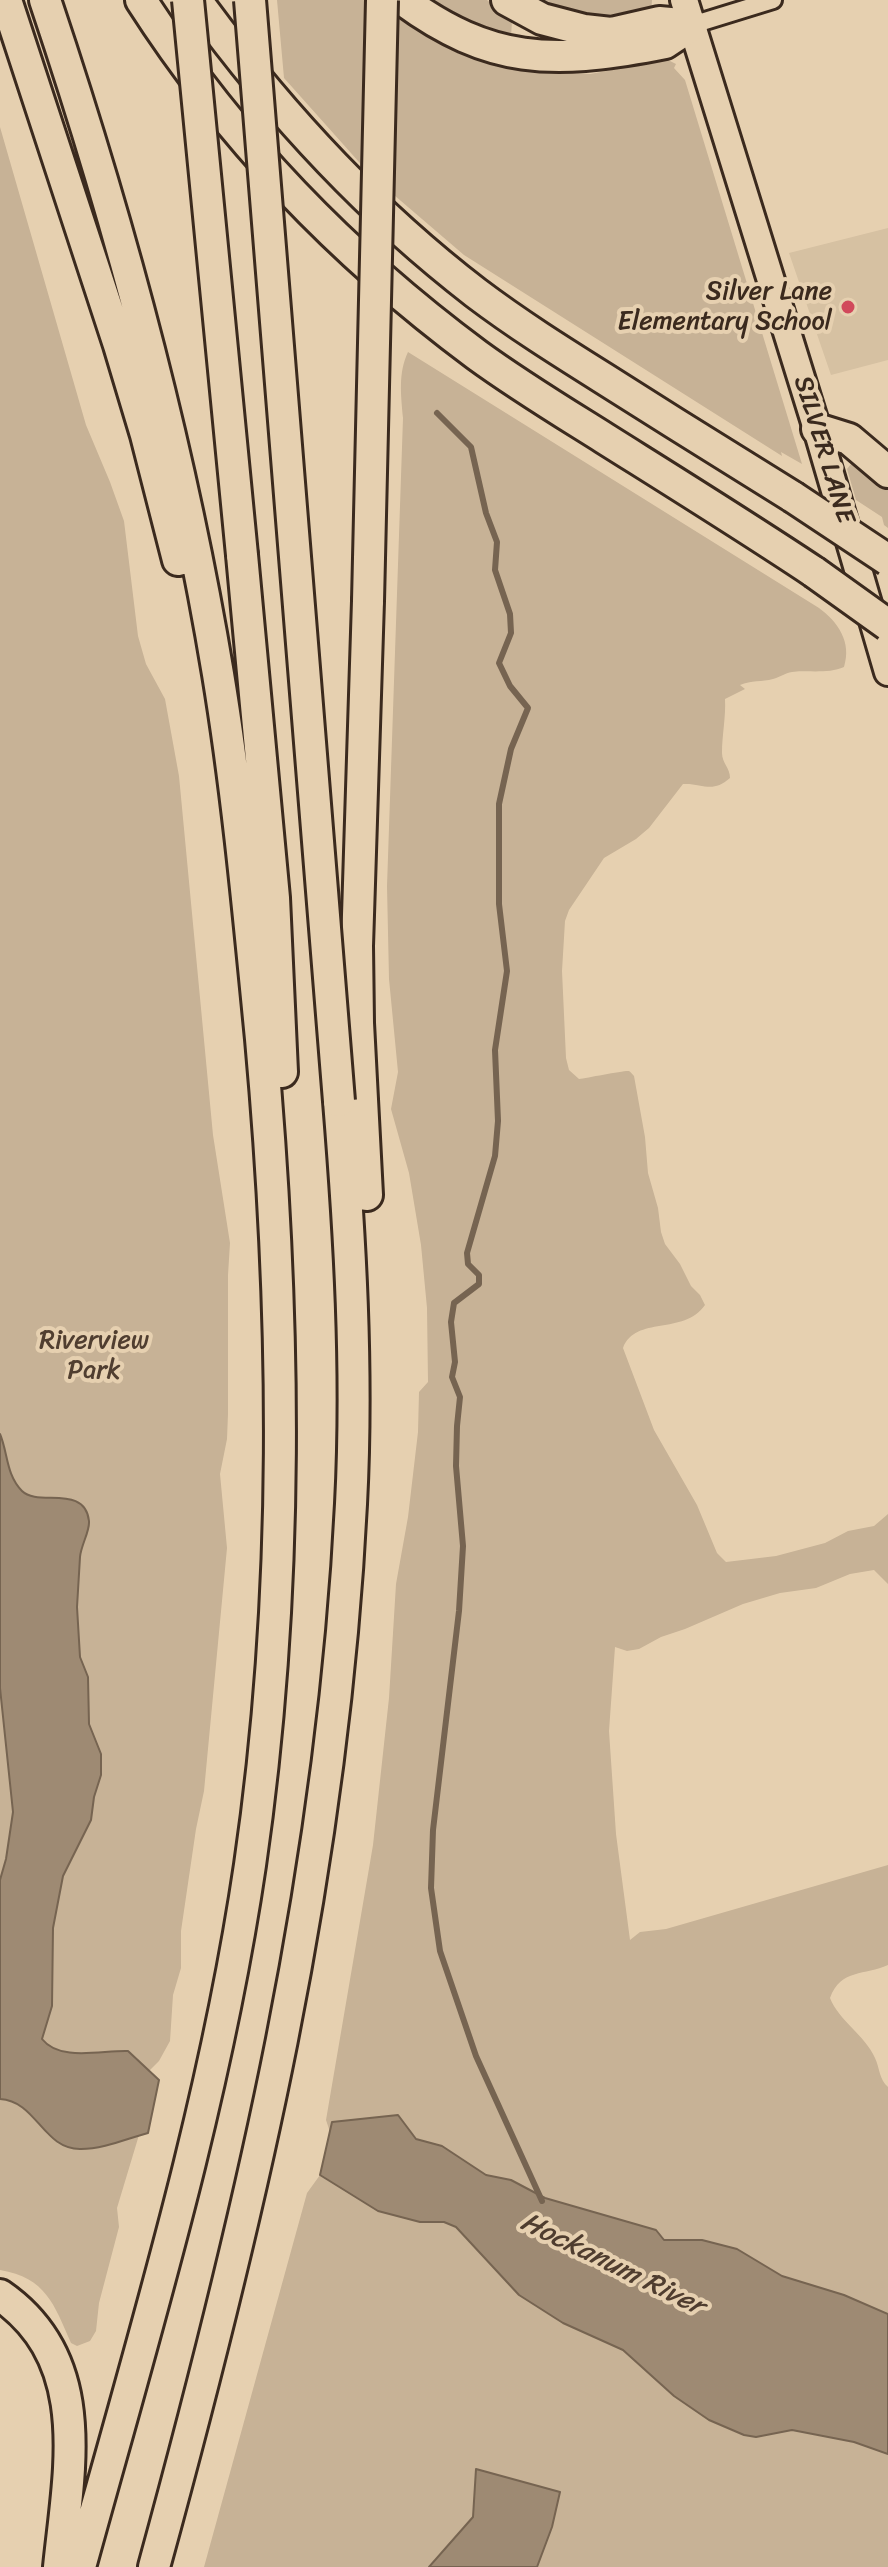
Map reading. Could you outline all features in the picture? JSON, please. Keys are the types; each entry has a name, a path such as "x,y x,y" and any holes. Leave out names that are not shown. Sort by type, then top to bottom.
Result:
{"highway":[{"path":"6,0 99,281 141,419 179,563 218,675"},
{"path":"45,0 92,146 137,303 189,525 218,675 240,835 269,1133 278,1297 281,1471 276,1602 265,1749 249,1874 222,2020 193,2148 80,2567"},
{"path":"141,0 231,125 277,178 374,272 479,356 814,572 888,625"},
{"path":"188,0 268,819 278,965 283,1129 278,1297"},
{"path":"196,0 229,46 311,142 351,184 425,252 528,330 888,560"},
{"path":"250,0 350,1100"},
{"path":"154,2567 245,2218 274,2087 305,1925 330,1745 343,1619 352,1492 354,1384 350,1100 357,946 382,0"},
{"path":"403,0 436,23 471,40 513,53 545,57 589,56 665,43 688,12"},
{"path":"507,0 542,19 593,31 619,32 688,12"},
{"path":"817,429 849,439 888,472"},
{"path":"0,2295 21,2310 40,2332 55,2357 66,2389 70,2433 59,2567"}],"main road":[{"name":"SILVER LANE","path":"688,12 817,429 888,672"}],"street":[{"path":"688,12 773,0"}],"shaded area":[{"name":"Silver Lane Elementary School","path":"888,228 888,360 831,375 789,253"}],"green space":[{"path":"277,0 370,0 367,171 284,78"},
{"path":"429,0 487,0 512,21 511,37 502,40"},
{"path":"523,0 652,0 651,13 608,21"},
{"path":"398,9 432,35 485,61 533,70 590,74 668,60 676,64 674,68 685,80 802,464 781,452 782,456 464,255 394,195"},
{"name":"Riverview Park","path":"0,127 86,425 124,521 138,636 146,664 165,699 179,776 213,1135 230,1243 227,1439 220,1474 227,1548 204,1791 181,1931 181,1968 173,1995 170,2041 159,2061 149,2071 128,2051 43,2128 61,2143 74,2146 101,2144 139,2135 117,2208 119,2227 99,2303 96,2331 90,2341 77,2346 71,2343 53,2305 38,2286 28,2279 0,2270"},
{"path":"408,352 819,608 837,626 845,641 844,667 792,672 773,679 744,683 740,685 745,689 725,699 722,753 730,778 712,787 683,784 649,828 604,858 569,910 565,921 562,971 569,1070 579,1079 626,1071 634,1076 648,1173 661,1232 665,1244 705,1305 685,1320 638,1332 629,1338 623,1348 654,1430 697,1505 717,1553 726,1562 776,1556 825,1543 848,1531 874,1526 888,1514 888,1584 874,1570 850,1574 816,1588 780,1593 743,1604 639,1649 627,1651 615,1647 609,1731 616,1834 630,1940 640,1932 666,1929 888,1865 888,1965 847,1977 835,1988 830,1998 839,2014 871,2050 888,2087 888,2314 782,2276 702,2240 664,2240 545,2198 511,2180 486,2175 442,2146 333,2122 330,2132 326,2120 373,1845 389,1698 396,1584 408,1517 418,1432 419,1392 428,1382 427,1308 421,1245 409,1173 391,1109 398,1072 389,979 387,886 403,418 401,384"},
{"path":"863,460 888,481 888,528 882,517 856,500 847,469"},
{"path":"320,2175 378,2211 419,2222 444,2222 456,2227 519,2295 563,2323 623,2350 674,2396 756,2437 792,2430 854,2442 888,2454 888,2567 204,2567 307,2193"}],"water":[{"path":"0,1434 10,1471 22,1491 29,1495 70,1499 79,1503 86,1510 89,1521 80,1557 77,1607 80,1657 88,1677 89,1724 101,1754 101,1775 91,1820 63,1876 53,1928 52,2006 42,2039 50,2046 70,2053 128,2051 159,2080 148,2133 89,2149 68,2147 58,2142 23,2108 0,2099 0,1880 13,1812 0,1688"},
{"name":"Hockanum River","path":"398,2115 416,2139 442,2146 486,2175 511,2180 545,2198 656,2230 664,2240 702,2240 737,2249 782,2276 844,2295 888,2314 888,2454 854,2442 792,2430 756,2437 744,2435 709,2420 674,2396 623,2350 563,2323 519,2295 456,2227 444,2222 420,2222 378,2211 320,2175 332,2122"},
{"path":"476,2469 560,2492 552,2527 537,2567 429,2567 473,2517"}],"waterway":[{"name":"Hockanum River","path":"437,413 471,447 486,513 497,542 495,570 510,614 511,633 499,663 510,686 528,708 511,749 499,804 499,904 507,971 495,1050 498,1121 495,1156 467,1253 468,1264 479,1275 479,1284 454,1303 451,1322 455,1362 452,1377 460,1397 456,1466 463,1546 459,1611 433,1830 431,1888 440,1951 476,2056 542,2201"}],"place":[{"name":"Silver Lane Elementary School","path":"848,307"}]}
